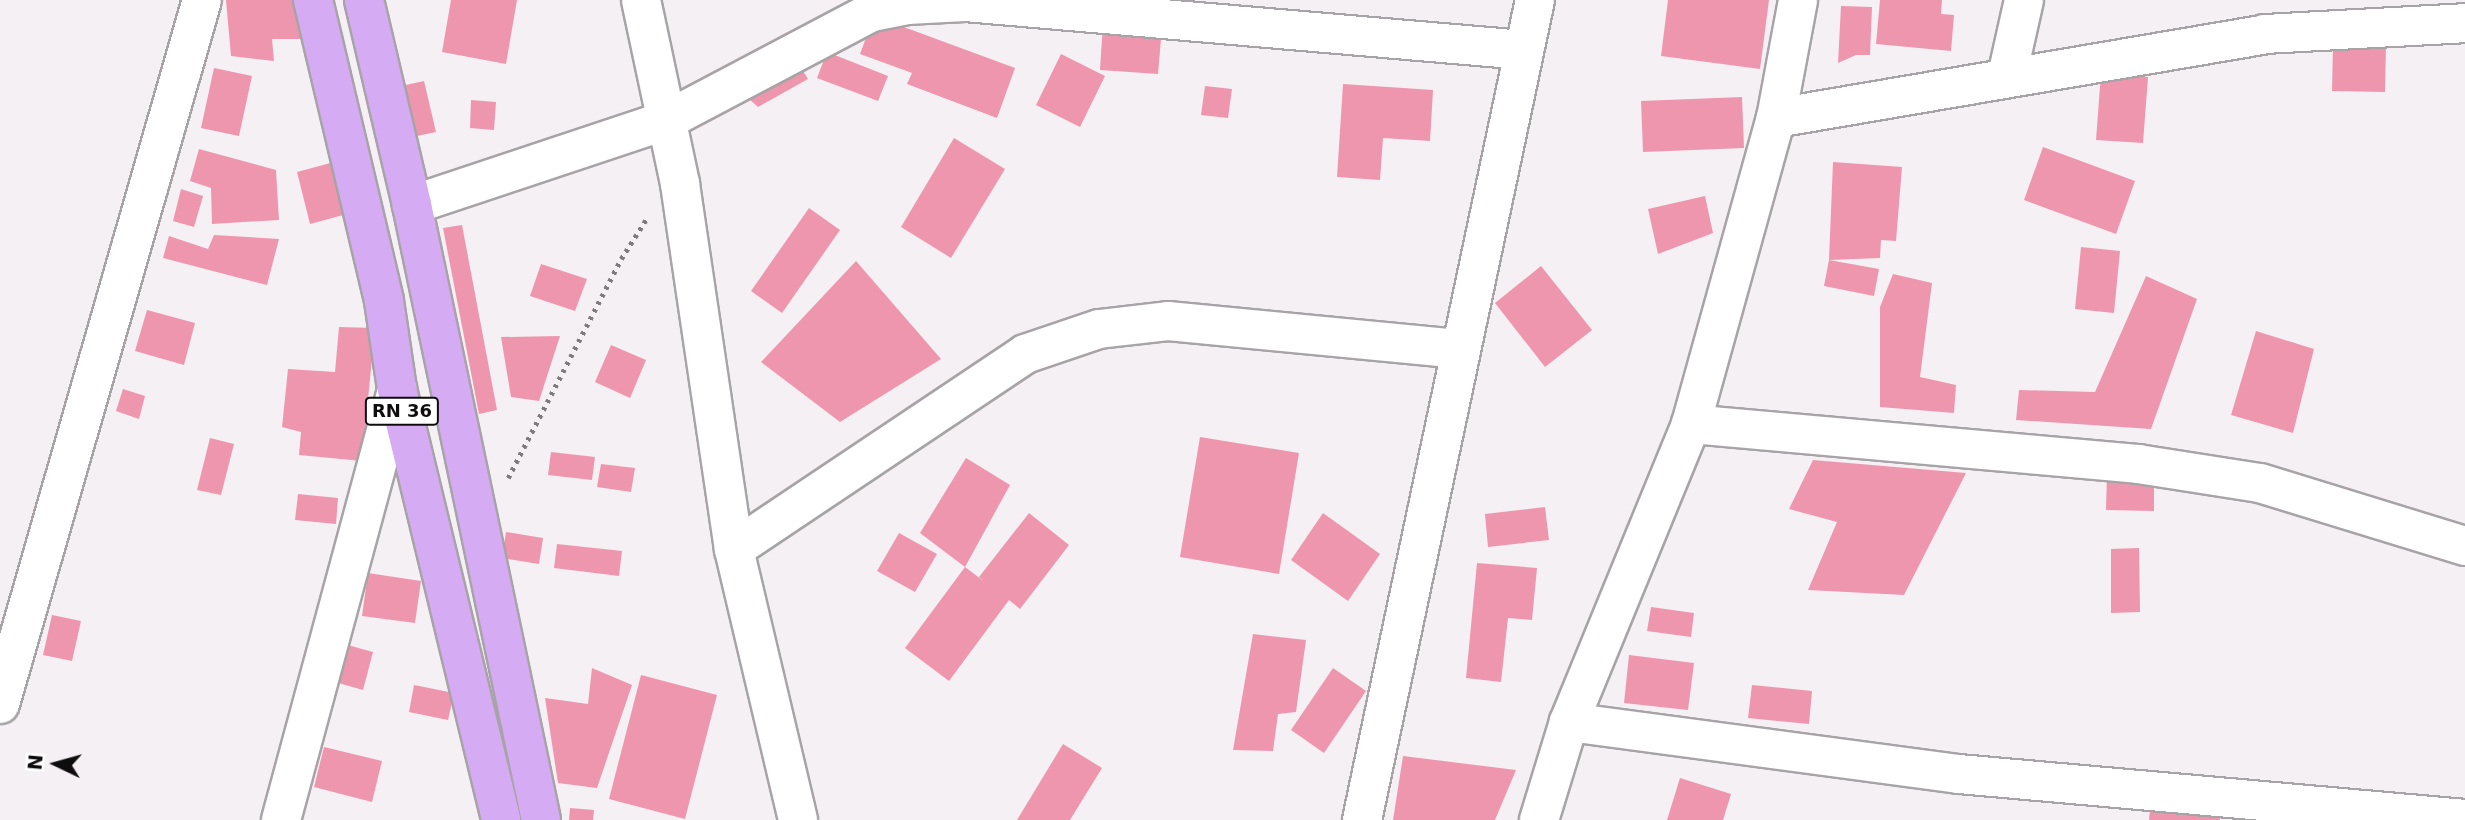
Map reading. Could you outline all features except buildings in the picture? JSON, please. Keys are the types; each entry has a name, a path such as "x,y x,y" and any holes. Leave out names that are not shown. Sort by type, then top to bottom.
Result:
{"main road":[{"name":"RN 36","path":"313,0 384,301 397,389 501,820"},
{"name":"RN 36","path":"364,0 412,205 478,538 541,820"}],"street":[{"path":"0,704 202,0"},
{"path":"641,0 680,184 734,549 798,820"},
{"path":"1362,820 1535,0"},
{"path":"1539,820 1569,722 1691,424 1776,118 1798,0"},
{"path":"2007,76 2024,0"},
{"path":"412,205 667,120 872,12 907,5 965,2 1524,51"},
{"path":"1776,118 2007,76 2265,34 2465,23"},
{"path":"734,549 1025,354 1099,329 1168,321 1461,349"},
{"path":"281,820 397,389"},
{"path":"1691,424 2138,464 2260,483 2465,546"},
{"path":"1569,722 1959,774 2465,819"}],"path":[{"path":"478,538 627,247 680,184"}]}
